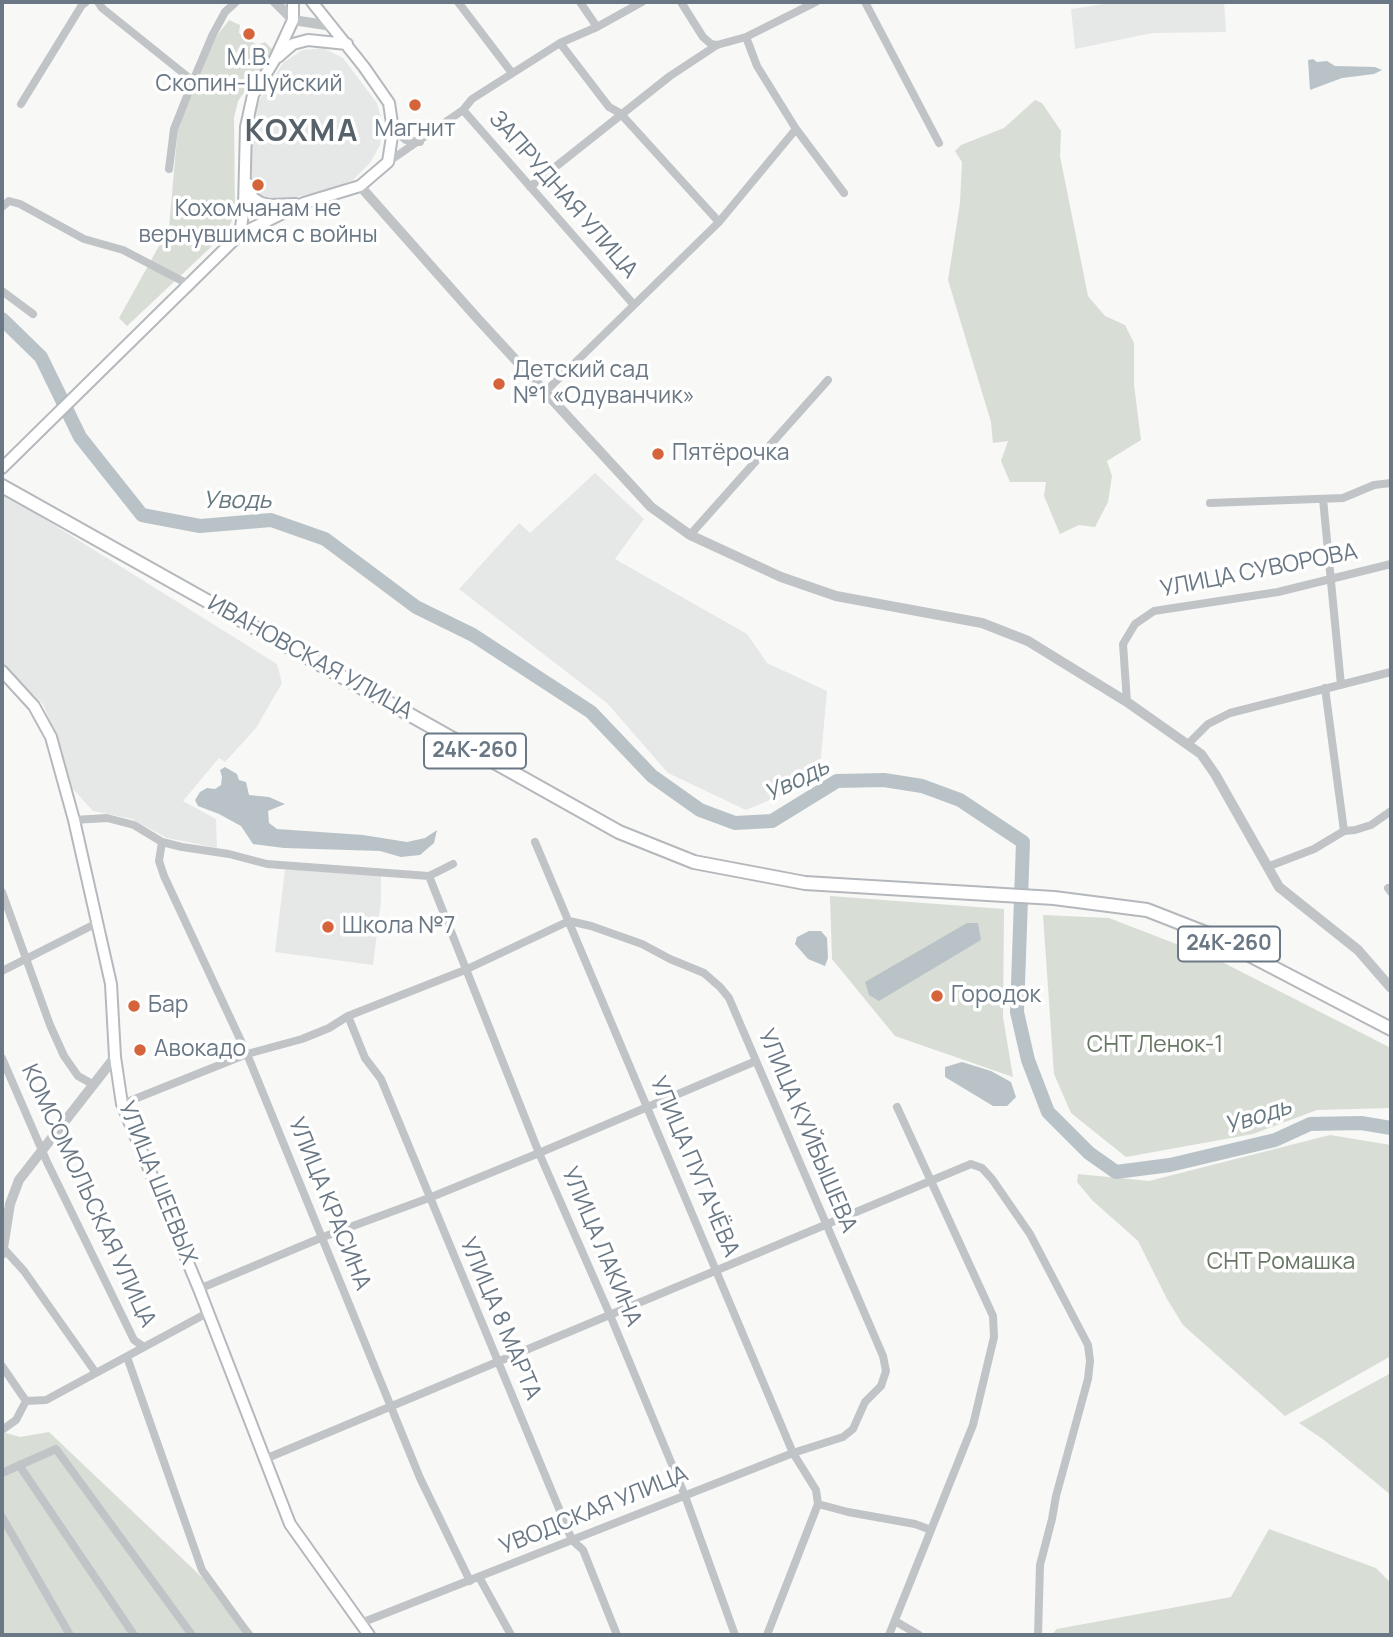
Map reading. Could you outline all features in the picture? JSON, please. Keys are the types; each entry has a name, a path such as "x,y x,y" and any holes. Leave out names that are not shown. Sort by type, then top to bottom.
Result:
{"main road":[{"path":"240,234 246,177 246,127 253,94 275,59 293,20 292,2"},
{"path":"2,468 240,234 304,203 360,186 388,162 393,130 389,103 313,2"},
{"path":"275,59 293,44 308,40 346,44"},
{"path":"246,177 253,198 261,203 304,203"},
{"name":"ИВАНОВСКАЯ УЛИЦА","path":"2,486 619,832 694,862 805,883 1054,898 1147,910 1211,935 1391,1029"},
{"name":"УЛИЦА ШЕЕВЫХ","path":"2,671 34,706 51,737 74,820 113,1002 115,1057 122,1104 200,1289 290,1524 369,1635"}],"street":[{"path":"21,104 86,2"},
{"path":"98,2 193,81"},
{"path":"169,169 174,129 193,81 225,12 236,2"},
{"path":"275,2 293,20 332,26"},
{"path":"458,2 512,73"},
{"path":"580,2 597,27"},
{"path":"388,162 463,110 472,99 512,73 560,43 597,27 642,2"},
{"path":"681,2 703,37 710,44 717,46"},
{"path":"530,187 670,76 717,46 746,37 816,2"},
{"path":"865,2 939,143"},
{"path":"746,37 757,66 796,129 844,193"},
{"path":"560,43 609,107 620,113 719,222"},
{"name":"ЗАПРУДНАЯ УЛИЦА","path":"463,110 634,305"},
{"name":"ЗАПРУДНАЯ УЛИЦА","path":"545,392 719,222 796,129"},
{"path":"393,130 406,140 419,142"},
{"path":"360,186 651,507 690,536 781,577 836,596 982,623 1028,641 1127,702 1189,743 1201,754 1279,887 1358,950 1391,988"},
{"path":"2,208 9,201 20,204 84,239 124,250 190,285"},
{"path":"2,291 33,314"},
{"path":"690,536 828,380"},
{"path":"1210,503 1343,499 1374,485 1391,483"},
{"path":"1323,499 1341,685"},
{"name":"УЛИЦА СУВОРОВА","path":"1127,702 1123,644 1135,624 1154,611 1278,592 1391,564"},
{"path":"1189,743 1209,724 1230,713 1391,672"},
{"path":"1325,688 1344,831"},
{"path":"1267,867 1314,849 1344,831 1371,825 1391,811"},
{"path":"74,820 107,818 134,825 162,842 182,848 229,854 267,864 429,876 453,864"},
{"name":"УЛИЦА КРАСИНА","path":"162,842 159,861 164,876 247,1054 419,1478 474,1579 511,1635"},
{"name":"УЛИЦА ПУГАЧЁВА","path":"535,842 793,1453 816,1490 818,1504"},
{"name":"УЛИЦА ЛАКИНА","path":"429,876 539,1153 685,1496 735,1635"},
{"path":"2,892 64,1056 78,1076 94,1084"},
{"path":"122,1104 247,1054 302,1039 329,1028 348,1016 465,970 569,921"},
{"name":"УЛИЦА КУЙБЫШЕВА","path":"569,921 642,944 704,973 729,998 883,1356 886,1371 881,1386 865,1402 853,1429 843,1437"},
{"path":"2,971 97,923"},
{"name":"УЛИЦА 8 МАРТА","path":"348,1016 365,1058 381,1079 572,1540 583,1550 617,1635"},
{"path":"96,1373 24,1271 3,1251 4,1232 19,1180 115,1057"},
{"name":"КОМСОМОЛЬСКАЯ УЛИЦА","path":"2,1058 134,1340 144,1347"},
{"path":"200,1289 323,1237 429,1198 756,1062"},
{"path":"889,1635 972,1425 994,1337 992,1316 897,1107"},
{"path":"265,1459 971,1164 982,1168 992,1179 1030,1234 1087,1345 1090,1361 1088,1379 1040,1565 1038,1635"},
{"path":"26,1401 46,1400 209,1312"},
{"name":"КОМСОМОЛЬСКАЯ УЛИЦА","path":"127,1357 202,1570 249,1635"},
{"path":"2,1366 26,1401"},
{"path":"2,1430 16,1420 26,1401"},
{"name":"УВОДСКАЯ УЛИЦА","path":"361,1623 793,1453 843,1437"},
{"path":"2,1473 56,1449 192,1635"},
{"path":"19,1465 134,1635"},
{"path":"767,1635 818,1504 915,1524 931,1530"},
{"path":"2,1517 70,1635"},
{"path":"895,1621 919,1635"}],"shaded area":[{"path":"1118,2 1224,2 1226,32 1152,33 1075,49 1071,9"},
{"path":"323,48 343,58 377,103 382,121 380,145 370,163 353,180 327,191 274,201 264,198 250,188 248,176 252,112 283,63 302,50"},
{"path":"1308,60 1317,62 1327,61 1335,66 1375,67 1382,70 1374,74 1342,78 1310,90"},
{"path":"595,473 644,519 615,559 747,634 767,663 827,691 819,779 746,810 668,773 607,703 459,589 519,523 530,533"},
{"path":"2,495 277,664 282,683 256,728 225,762 219,758 183,801 216,819 217,848 167,838 132,819 93,811 71,787 43,704 2,664"},
{"path":"225,767 237,774 239,780 246,782 249,795 269,797 285,804 268,811 269,823 277,829 363,835 407,842 425,838 437,830 434,843 420,855 401,857 380,851 284,848 253,844 241,826 198,806 195,800 200,792 221,785 220,770"},
{"name":"Школа №7","path":"285,869 381,876 381,901 373,965 275,952"},
{"path":"967,923 978,923 981,940 879,1001 869,995 865,982"},
{"path":"809,931 821,931 827,938 828,958 825,966 808,959 795,944 797,937"},
{"path":"962,1062 991,1071 1011,1082 1016,1097 1007,1106 993,1106 945,1077 945,1067"}],"green space":[{"path":"229,20 240,25 239,33 257,45 265,42 274,51 238,101 234,118 235,213 227,232 127,326 119,318 169,228 178,126 213,41"},
{"path":"1035,100 1042,103 1061,131 1060,156 1088,296 1105,316 1125,325 1134,343 1134,385 1141,440 1107,461 1112,476 1108,502 1095,527 1079,525 1060,534 1044,496 1046,482 1010,482 1001,461 1008,441 993,443 991,422 948,280 960,203 962,162 955,151 961,145 1004,128"},
{"path":"830,896 1004,909 1003,1017 1013,1077 895,1036 832,959"},
{"name":"СНТ Ленок-1","path":"1043,915 1109,918 1220,961 1391,1048 1391,1108 1317,1110 1253,1134 1126,1157 1071,1113 1054,1074"},
{"name":"СНТ Ромашка","path":"1330,1135 1391,1145 1391,1356 1285,1416 1183,1325 1138,1241 1092,1200 1077,1182 1078,1174 1149,1181"},
{"path":"1391,1373 1391,1495 1299,1423"},
{"path":"49,1432 228,1602 255,1635 2,1635 2,1434 20,1437"},
{"path":"1269,1529 1376,1568 1391,1583 1391,1635 1051,1635 1057,1629 1231,1597"}],"waterway":[{"name":"Уводь","path":"2,319 41,357 80,437 142,515 200,526 271,520 325,539 416,607 473,635 591,712 652,776 700,810 735,823 772,821 837,781 884,780 922,786 960,800 1023,842 1017,1012 1028,1060 1048,1112 1089,1153 1116,1172 1170,1165 1275,1140 1310,1124 1361,1123 1391,1128"}],"place":[{"name":"М.В. Скопин-Шуйский","path":"249,34"},
{"name":"Магнит","path":"415,105"},
{"name":"Кохомчанам не вернувшимся с войны","path":"258,185"},
{"name":"Детский сад №1 «Одуванчик»","path":"499,384"},
{"name":"Пятёрочка","path":"658,454"},
{"name":"Школа №7","path":"328,927"},
{"name":"Городок","path":"937,996"},
{"name":"Бар","path":"134,1006"},
{"name":"Авокадо","path":"140,1050"}],"district":[{"name":"КОХМА","path":"302,133"}]}
